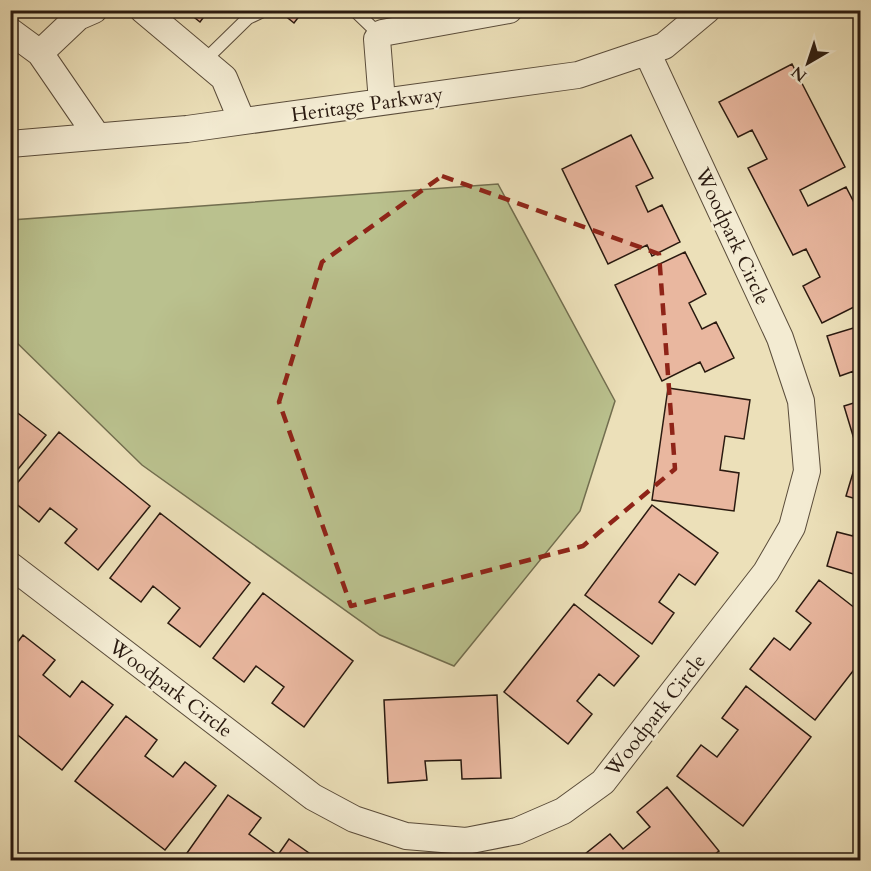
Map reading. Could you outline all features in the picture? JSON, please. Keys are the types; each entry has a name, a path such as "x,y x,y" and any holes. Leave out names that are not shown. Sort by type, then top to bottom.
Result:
{"street":[{"path":"40,53 78,17 94,10"},
{"path":"143,10 225,78 242,121"},
{"path":"382,102 377,39 380,35 404,28 509,10"},
{"name":"Heritage Parkway","path":"10,144 242,121 578,75 664,46 707,10"},
{"path":"10,31 40,53 97,136"},
{"name":"Woodpark Circle","path":"10,565 313,797 354,819 406,836 466,841 526,827 562,811 603,782 766,572 792,527 807,471 801,401 780,338 647,52"}],"lane":[{"path":"205,60 248,18 265,10"},
{"path":"354,10 380,35"}],"highlighted area":[{"path":"442,176 659,254 675,469 583,546 351,606 279,402 322,262"}],"green space":[{"path":"498,184 615,401 580,511 454,666 380,635 142,465 11,337 11,220"}],"building":[{"path":"185,10 209,10 200,22"},
{"path":"278,10 304,10 294,23"},
{"path":"792,64 845,167 800,190 808,206 846,187 860,214 860,304 822,323 803,286 820,277 806,249 793,255 748,168 767,159 752,130 738,137 719,102"},
{"path":"631,135 653,178 636,186 648,212 662,205 680,242 652,256 647,245 608,264 562,169"},
{"path":"685,252 706,294 689,303 702,329 716,322 734,358 705,372 700,362 662,381 615,285"},
{"path":"860,326 860,392 854,371 840,376 827,336"},
{"path":"668,388 750,400 744,439 725,436 720,470 739,473 734,511 652,500"},
{"path":"860,401 860,448 857,449 844,406"},
{"path":"10,407 46,435 10,479"},
{"path":"59,432 150,506 98,570 65,543 77,529 50,508 39,522 10,499 10,492"},
{"path":"858,456 860,457 860,500 846,496"},
{"path":"652,505 718,553 695,585 679,574 659,602 674,613 652,644 585,595"},
{"path":"860,510 860,576 827,566 837,532 853,536"},
{"path":"160,513 250,583 200,647 168,623 180,608 153,586 141,602 110,578"},
{"path":"819,580 860,612 860,662 815,720 750,669 774,638 790,650 811,623 796,611"},
{"path":"263,593 353,661 304,727 272,703 284,687 256,666 244,682 213,658"},
{"path":"574,604 639,656 614,686 599,674 577,701 592,714 568,744 504,692"},
{"path":"23,635 55,660 43,675 70,697 82,681 113,705 62,770 10,729 10,652"},
{"path":"746,686 811,737 743,826 677,776 701,745 717,757 738,730 722,718"},
{"path":"497,695 501,778 462,779 461,760 425,761 427,780 388,783 384,700"},
{"path":"126,716 157,740 145,756 173,777 185,762 216,786 165,850 75,781"},
{"path":"667,787 719,851 707,860 581,860 580,858 610,834 623,849 650,827 637,812"},
{"path":"228,795 261,818 249,834 278,855 289,839 319,860 182,860"}]}
